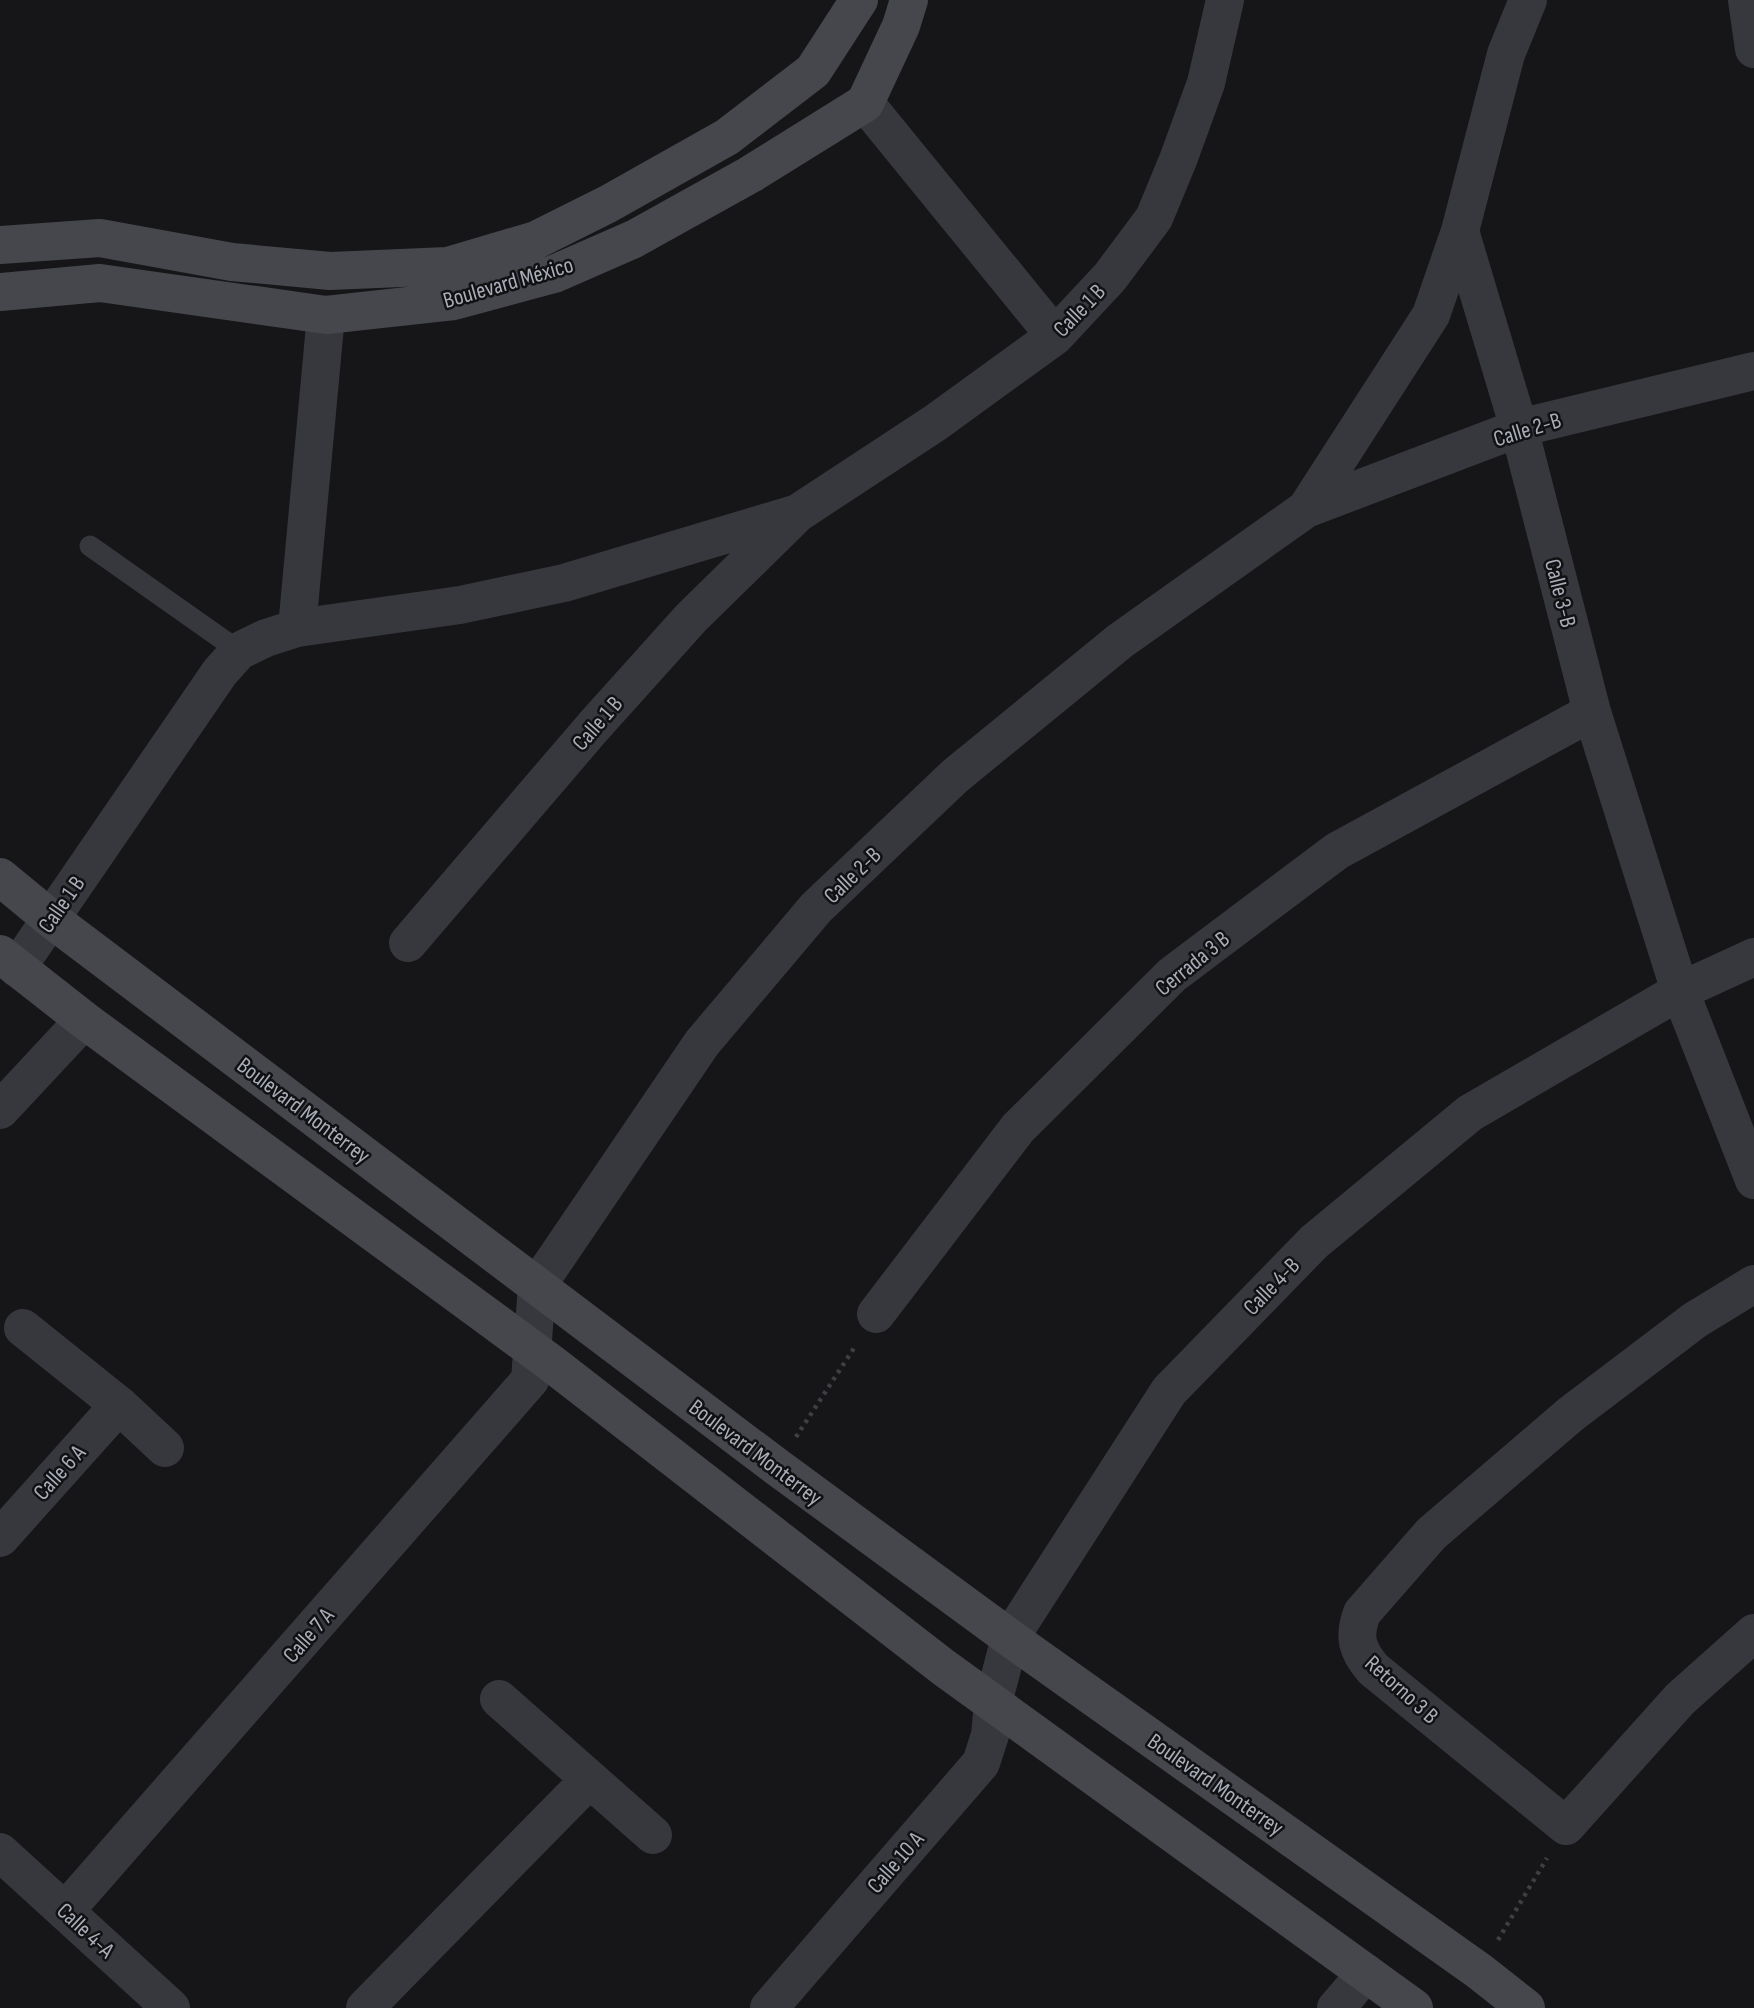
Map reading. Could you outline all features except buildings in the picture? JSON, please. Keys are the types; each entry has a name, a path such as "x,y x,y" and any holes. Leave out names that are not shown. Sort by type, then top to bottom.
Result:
{"street":[{"name":"Boulevard México","path":"0,245 100,238 232,262 330,271 448,266 536,240 608,204 727,137 813,71 859,0"},
{"path":"909,0 901,26 865,103 1055,336"},
{"name":"Calle 1 B","path":"408,943 593,727 691,618 798,513 935,423 1055,336 1110,277 1154,218 1206,83 1225,0"},
{"path":"1460,231 1506,54 1528,0"},
{"path":"1747,0 1754,49"},
{"name":"Boulevard México","path":"0,292 100,283 326,315 454,301 554,274 634,239 751,174 865,103"},
{"name":"Calle 3-B","path":"1460,231 1519,428 1592,712 1680,991 1754,1180"},
{"name":"Calle 2-B","path":"1306,509 1431,315 1460,231"},
{"path":"297,628 326,315"},
{"name":"Calle 2-B","path":"537,1286 702,1043 816,908 955,776 1120,641 1306,509 1519,428 1754,371"},
{"name":"Calle 1 B","path":"9,961 51,919 220,672 239,651 266,638 297,628 460,605 564,583 798,513"},
{"name":"Cerrada 3 B","path":"876,1314 1018,1128 1172,975 1337,851 1592,712"},
{"name":"Boulevard Monterrey","path":"0,877 51,919 776,1467 1010,1639 1479,1971 1526,2008"},
{"name":"Calle 4-B","path":"993,1703 1010,1639 1169,1391 1314,1242 1470,1113 1680,991 1754,957"},
{"path":"9,961 84,1020 573,1380 943,1667 1414,2008"},
{"path":"0,1110 84,1020"},
{"name":"Retorno 3 B","path":"1566,1826 1373,1669 1362,1655 1357,1639 1362,1613 1431,1534 1581,1406 1695,1320 1754,1284"},
{"path":"533,1351 537,1286"},
{"path":"23,1328 118,1405 165,1448"},
{"name":"Calle 7 A","path":"65,1911 530,1380 533,1351"},
{"name":"Calle 6 A","path":"0,1538 118,1405"},
{"path":"1566,1826 1680,1699 1754,1633"},
{"path":"499,1699 653,1835"},
{"name":"Calle 10 A","path":"769,2008 981,1763 990,1735 993,1703"},
{"path":"365,2008 590,1779"},
{"name":"Calle 4-A","path":"0,1852 171,2008"},
{"path":"1336,2008 1366,1973"}],"lane":[{"path":"90,547 239,651"}],"path":[{"path":"776,1467 876,1314"},
{"path":"1479,1971 1566,1826"}]}
